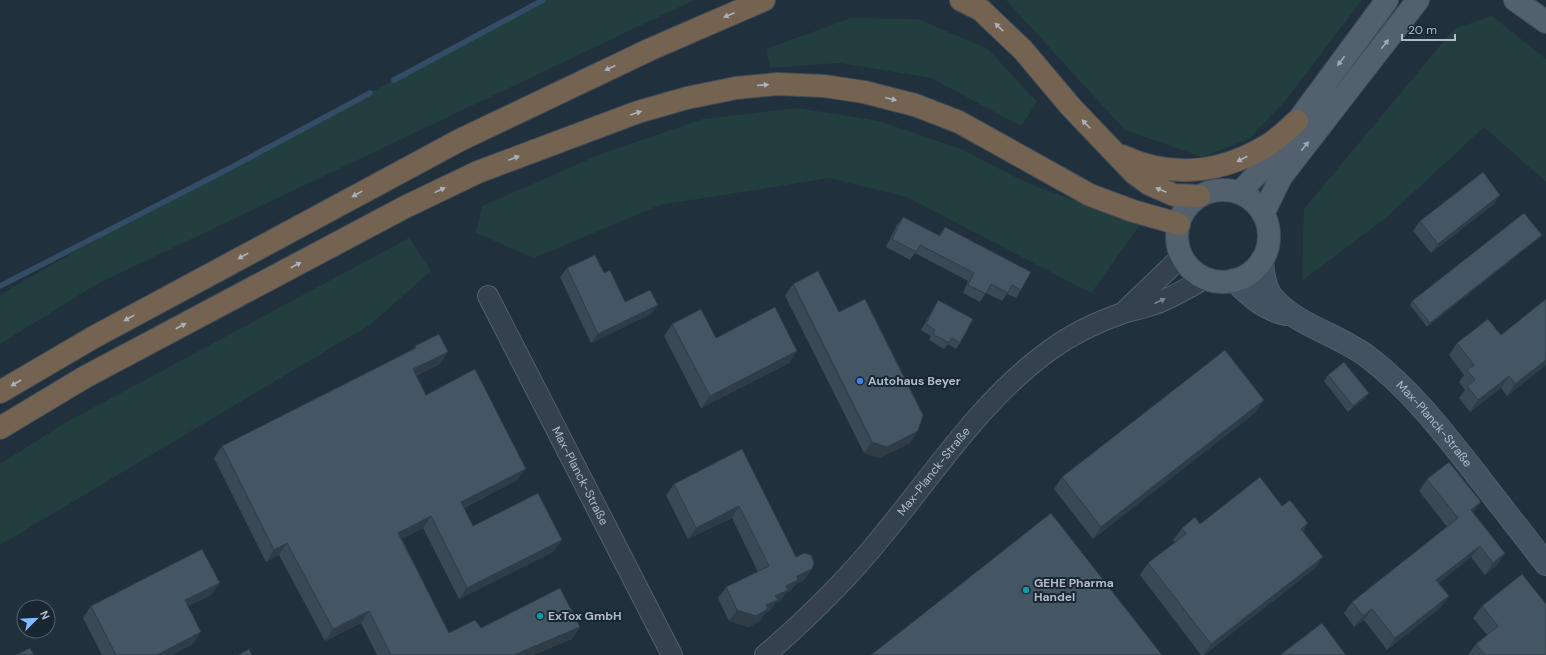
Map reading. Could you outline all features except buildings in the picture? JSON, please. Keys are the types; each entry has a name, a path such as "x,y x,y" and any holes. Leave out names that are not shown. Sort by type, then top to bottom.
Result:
{"highway":[{"path":"0,392 94,337 460,140 644,52 764,0"},
{"path":"961,0 982,10 1023,50 1071,107 1134,173 1149,184 1174,195 1199,196"},
{"path":"0,428 85,377 405,207 478,172 569,137 687,98 736,88 777,84 824,86 864,92 915,105 966,126 1090,195 1133,211 1179,224"},
{"path":"1113,152 1138,163 1151,166 1183,171 1208,170 1237,162 1269,144 1297,121"}],"main road":[{"path":"1263,214 1281,177 1418,0"},
{"path":"1516,0 1546,22"},
{"path":"1239,193 1264,168 1384,2"},
{"path":"1219,190 1239,193 1253,201 1263,214 1268,229 1268,245 1262,260 1250,273 1234,280 1220,281 1206,278 1192,269 1182,256 1177,235 1179,224 1183,213 1199,196 1219,190"},
{"name":"Max-Planck-Straße","path":"1262,260 1266,286 1272,297 1293,315 1334,336 1367,356 1404,387 1447,437 1546,564"},
{"name":"Max-Planck-Straße","path":"1234,280 1258,303 1276,312 1293,315"}],"street":[{"name":"Max-Planck-Straße","path":"1123,313 1182,256"},
{"name":"Max-Planck-Straße","path":"765,655 834,592 882,537 983,410 1012,381 1050,350 1076,333 1123,313 1155,304 1206,278"},
{"name":"Max-Planck-Straße","path":"488,296 672,655"}],"green space":[{"path":"543,0 694,0 97,284 0,344 0,295 79,249"},
{"path":"1006,0 1362,0 1285,101 1249,139 1202,157 1125,130"},
{"path":"1492,16 1546,59 1546,182 1484,127 1387,217 1302,281 1304,209 1454,29"},
{"path":"851,18 918,19 988,49 1037,102 1021,126 931,78 839,63 770,68 766,49"},
{"path":"797,108 879,121 961,149 1025,182 1140,225 1091,293 907,197 829,178 660,205 534,258 476,233 482,206 601,154 703,119"},
{"path":"409,238 431,271 371,324 0,545 0,464 65,423"}],"waterway":[{"path":"394,80 543,0"},
{"path":"0,286 232,167 370,93"}],"place":[{"name":"Autohaus Beyer","path":"860,381"},
{"name":"GEHE Pharma Handel","path":"1026,590"},
{"name":"ExTox GmbH","path":"540,616"}]}
